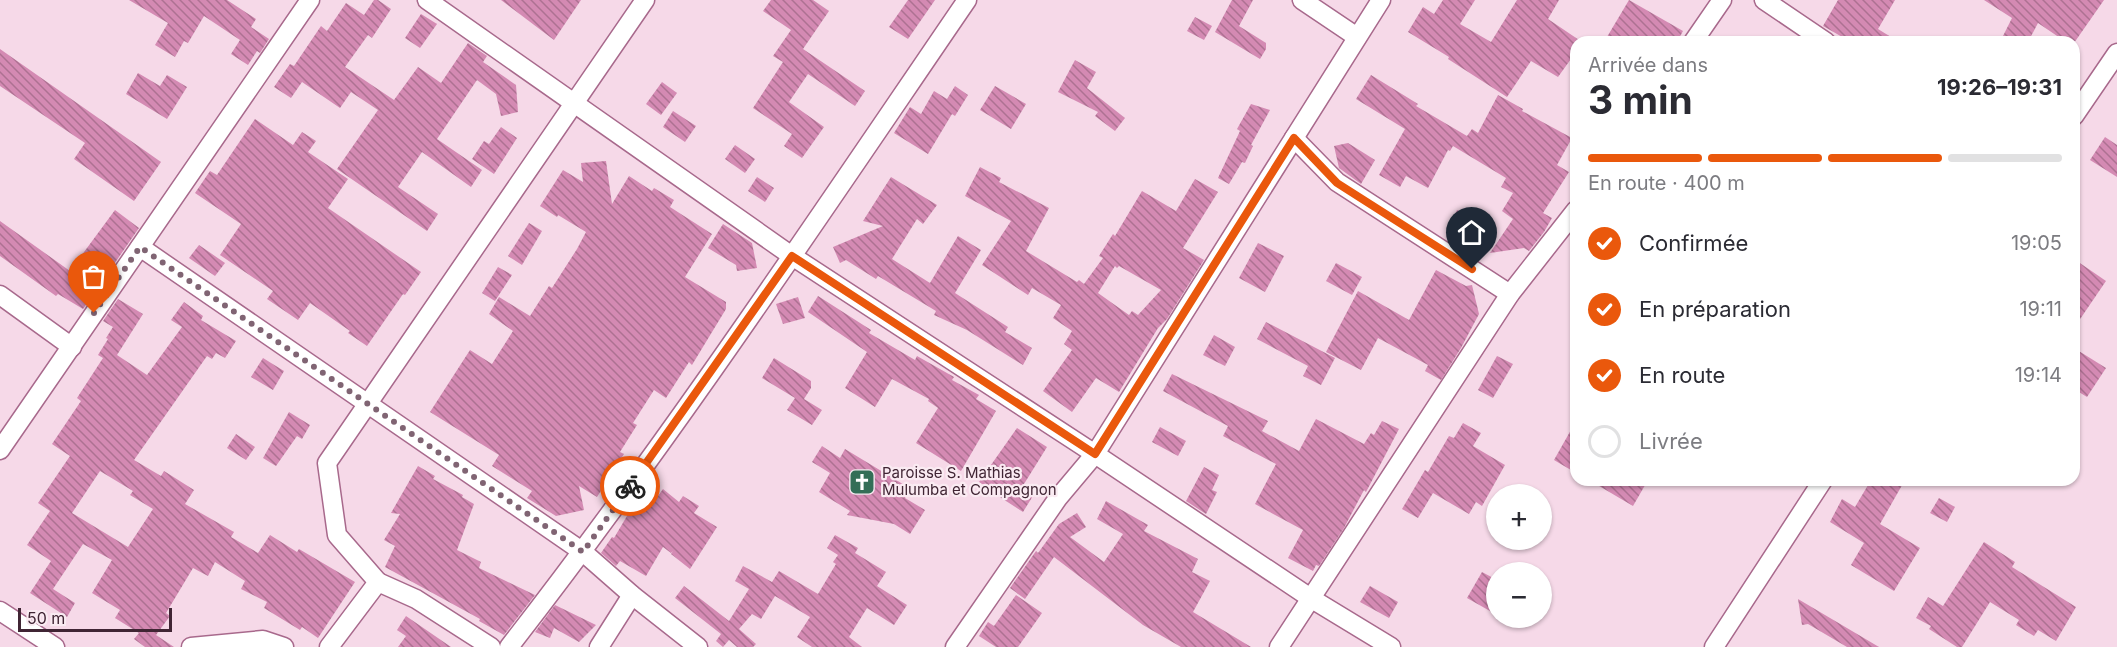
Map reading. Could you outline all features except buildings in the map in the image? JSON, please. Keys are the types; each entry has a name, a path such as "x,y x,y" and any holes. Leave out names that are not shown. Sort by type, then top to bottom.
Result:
{"street":[{"path":"0,450 310,0"},
{"path":"427,0 792,256 1312,599 1391,647"},
{"path":"491,647 416,598 378,582 337,534 327,464 645,0"},
{"path":"509,647 583,552 792,256 967,0"},
{"path":"1302,0 1357,38"},
{"path":"955,647 1058,498 1095,454 1381,0"},
{"path":"1697,36 1722,0"},
{"path":"1764,0 1817,36"},
{"path":"2080,107 2117,53"},
{"path":"1294,138 1337,183 1510,294"},
{"path":"1279,647 1510,294 1570,218"},
{"path":"140,247 583,552 632,595 698,647"},
{"path":"0,295 72,346"},
{"path":"1714,647 1819,486"},
{"path":"329,647 378,582"},
{"path":"599,647 632,595"},
{"path":"0,611 55,647"},
{"path":"191,647 263,640 284,647"}],"way so far":[{"path":"94,313 140,247 583,552 630,486"}],"place":[{"name":"Paroisse S. Mathias Mulumba et Compagnon","path":"862,482"}],"route":[{"path":"630,486 792,256 1095,454 1294,138 1337,183 1472,269"}]}
